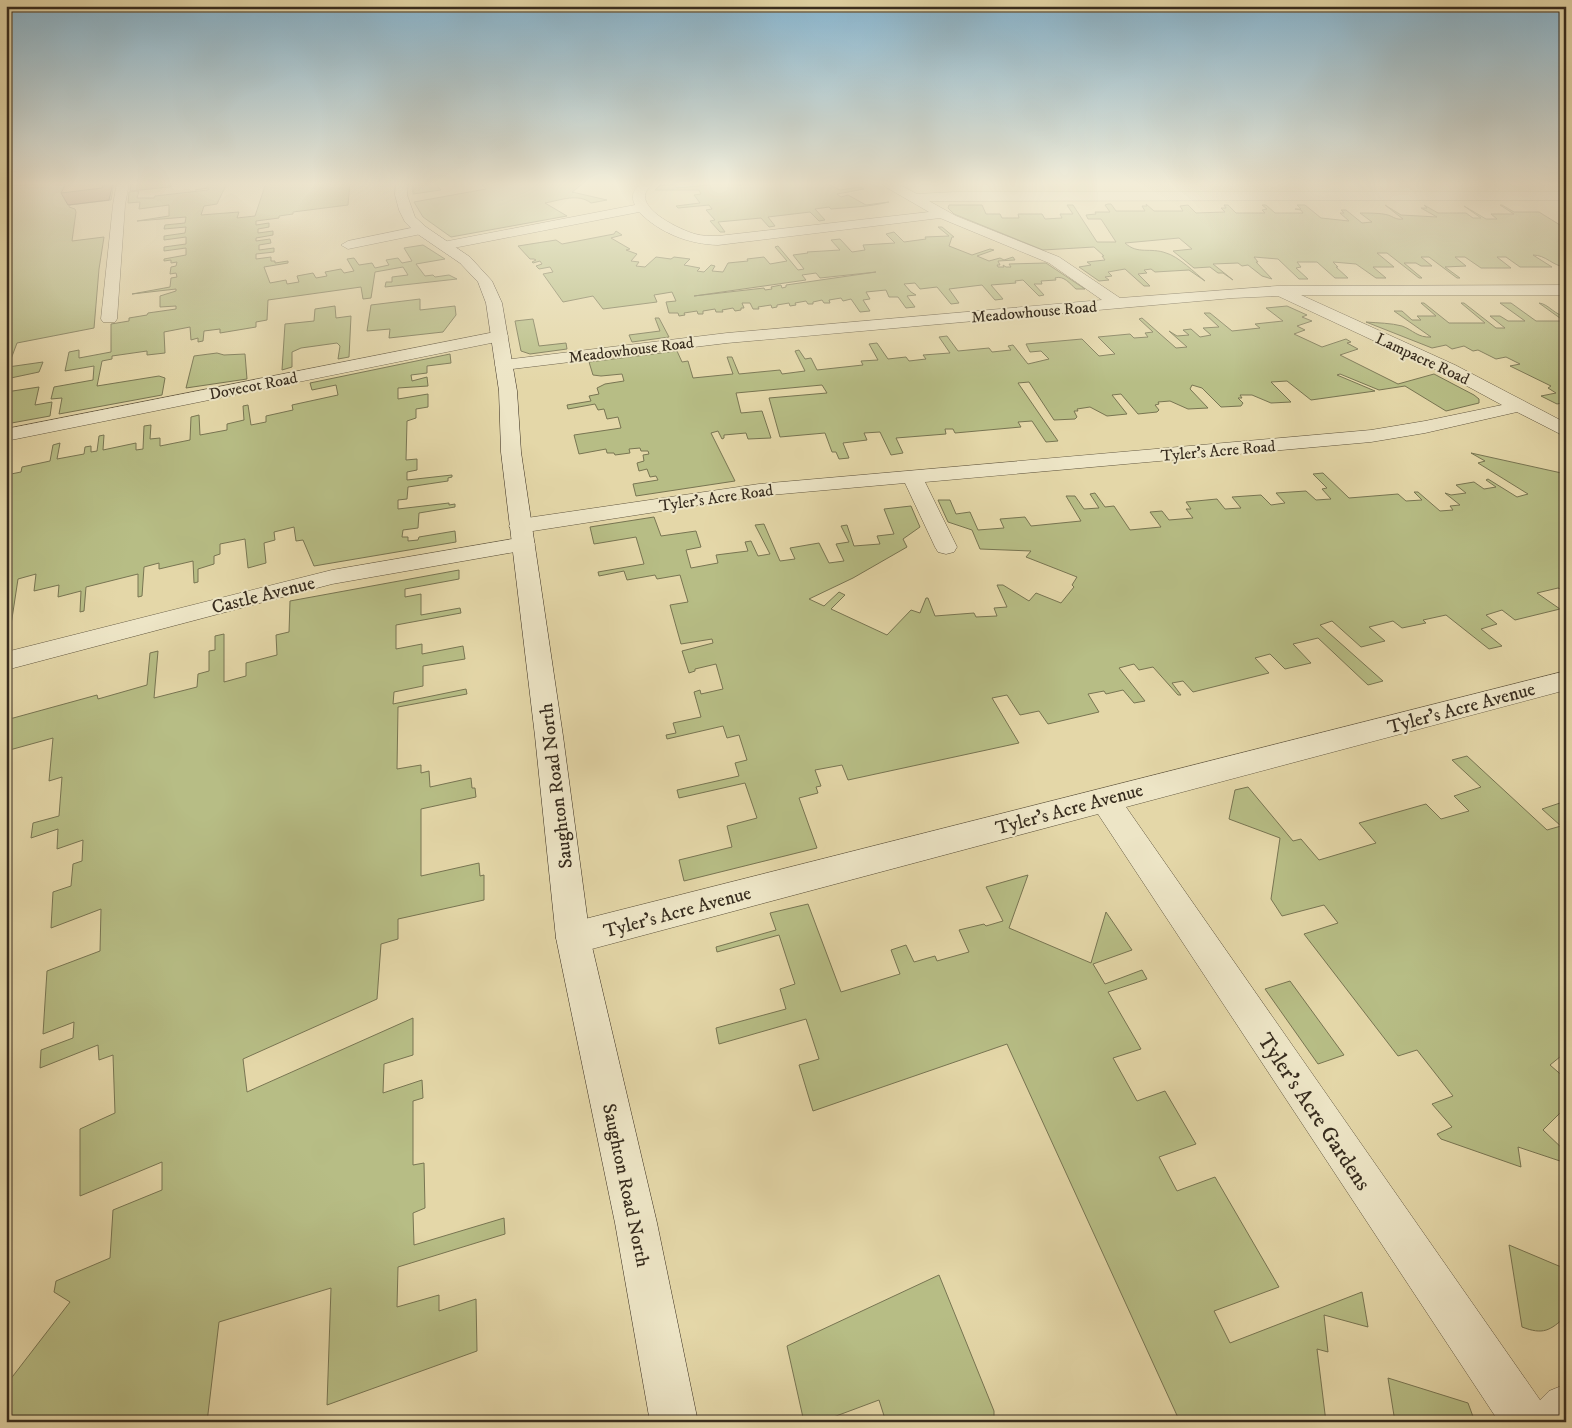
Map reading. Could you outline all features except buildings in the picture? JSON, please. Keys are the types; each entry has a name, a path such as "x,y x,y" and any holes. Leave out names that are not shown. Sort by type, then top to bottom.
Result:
{"street":[{"path":"109,319 115,250"},
{"name":"Saughton Road North","path":"449,250 465,260 485,281 494,303 508,391 511,452 573,938 636,1223 674,1422"},
{"path":"1029,250 1054,260 1116,303"},
{"name":"Meadowhouse Road","path":"502,350 702,340 1116,303 1277,291 1566,290"},
{"name":"Lampacre Road","path":"1277,291 1449,369 1566,431"},
{"name":"Dovecot Road","path":"6,434 502,350"},
{"name":"Tyler's Acre Road","path":"522,535 759,490 1371,436 1425,427 1520,406"},
{"path":"912,477 946,548"},
{"name":"Castle Avenue","path":"6,661 332,577 522,535"},
{"name":"Tyler's Acre Avenue","path":"573,938 1566,680"},
{"name":"Tyler's Acre Gardens","path":"1104,800 1527,1422"},
{"path":"1552,1422 1566,1408"}],"green space":[{"path":"6,250 102,250 94,328 17,343 8,367 43,362 39,372 6,379"},
{"path":"186,250 274,250 274,252 256,254 256,259 271,257 271,261 275,261 275,263 288,261 288,263 264,267 270,283 286,280 287,284 299,282 297,276 313,273 316,278 327,276 325,272 341,269 344,273 354,271 347,259 354,258 359,265 372,263 375,268 389,265 386,260 398,258 402,263 412,261 405,250 430,250 445,259 416,264 425,276 449,275 457,279 385,287 386,282 392,282 392,277 408,275 403,267 375,272 371,298 363,299 361,287 268,300 267,320 256,322 256,327 220,333 220,329 204,331 203,341 198,342 198,338 191,340 190,327 164,332 165,353 147,355 147,351 112,356 112,359 102,361 97,386 159,376 165,378 162,395 59,414 62,398 51,399 54,387 93,380 94,366 65,371 69,352 79,350 79,358 111,352 111,324 129,321 129,318 147,315 148,313 176,309 176,306 160,307 160,296 176,291 176,289 132,294 170,287 171,278 177,277 176,273 170,274 171,267 176,266 177,262 171,263 171,260 164,261 164,259 186,255"},
{"path":"521,250 627,250 637,254 631,261 639,262 636,266 645,267 656,257 671,259 674,257 690,259 684,265 700,268 697,271 704,272 711,265 715,266 712,271 723,272 728,263 748,261 747,259 764,257 770,264 787,261 777,250 781,250 798,270 804,269 793,255 840,250 850,250 852,252 865,250 958,250 972,255 993,250 977,256 989,261 1013,257 1015,260 998,261 1000,265 997,265 998,267 1004,267 1003,265 1011,267 1009,264 1046,263 1085,289 1076,289 1067,280 1058,277 1055,278 1056,280 1041,281 1042,284 1034,284 1044,295 1039,296 1023,280 1015,281 1016,283 991,285 1003,299 995,300 982,285 949,289 959,303 951,304 937,287 920,289 915,283 904,284 916,295 907,296 915,307 906,308 898,297 889,297 886,290 866,292 870,299 863,300 870,311 860,312 851,299 843,301 841,298 829,300 830,303 824,303 822,300 808,304 806,301 795,303 796,305 790,306 789,303 772,308 771,305 758,307 759,309 753,309 750,303 742,303 744,308 741,308 741,310 735,311 733,308 722,310 723,312 716,312 715,309 703,311 703,314 698,314 697,311 684,313 685,315 679,316 678,313 669,313 666,302 676,301 672,292 654,295 657,302 603,309 593,296 563,302 543,274 553,272 550,267 539,269 536,266 542,264 540,261 533,263 536,260 530,259","holes":["876,272 786,285 786,287 782,288 781,285 765,290 764,288 694,296 806,280 802,275 816,273 820,278"]},
{"path":"1097,250 1160,251 1181,261 1205,281 1189,270 1155,272 1151,269 1144,270 1147,273 1138,274 1150,286 1144,286 1125,269 1108,272 1112,276 1105,277 1109,280 1099,281 1079,267 1091,265 1087,262 1105,260 1102,256 1104,256"},
{"path":"1566,250 1566,263 1560,263 1565,267 1538,255 1533,255 1552,267 1520,267 1506,257 1497,257 1511,268 1481,268 1465,257 1455,257 1466,266 1445,267 1460,278 1457,278 1429,257 1421,257 1432,266 1404,263 1422,278 1419,278 1387,253 1377,253 1394,267 1373,267 1386,278 1376,278 1356,264 1333,262 1348,278 1335,278 1317,262 1297,262 1301,267 1296,268 1308,279 1299,279 1278,259 1254,257 1258,262 1256,262 1272,279 1262,276 1248,265 1242,266 1238,263 1213,264 1233,280 1210,267 1194,268 1173,251"},
{"path":"420,299 420,310 455,306 456,315 443,332 389,338 390,329 367,331 371,305"},
{"path":"1421,303 1424,303 1449,323 1485,323 1461,303 1464,303 1496,328 1505,328 1490,316 1500,316 1508,321 1525,321 1500,303 1511,303 1536,321 1564,321 1539,303 1566,316 1566,402 1557,404 1541,396 1556,393 1548,388 1551,386 1510,366 1520,364 1506,357 1496,359 1478,350 1473,351 1464,346 1452,349 1446,345 1432,348 1366,322 1398,325 1419,335 1431,337 1394,311 1402,311 1412,320 1421,320 1417,316 1436,316"},
{"path":"335,306 336,318 351,316 349,357 338,359 340,346 337,343 301,348 292,352 292,367 282,370 285,324 314,321 315,309"},
{"path":"1287,306 1307,315 1302,317 1312,321 1297,326 1305,330 1294,334 1322,347 1346,339 1351,342 1347,343 1358,349 1340,355 1398,384 1434,374 1474,395 1479,399 1479,403 1446,411 1405,386 1379,390 1340,374 1337,375 1375,391 1311,400 1287,381 1271,382 1291,402 1271,403 1252,395 1240,395 1242,398 1238,398 1243,403 1241,406 1221,407 1202,388 1192,385 1190,389 1208,408 1188,409 1170,401 1158,402 1159,404 1155,405 1159,410 1157,412 1138,414 1121,394 1112,395 1127,414 1107,416 1090,407 1074,411 1077,417 1075,419 1054,420 1029,382 1018,383 1058,441 1046,442 1032,421 1018,422 1021,427 955,433 953,429 945,429 946,434 896,438 903,453 891,455 880,432 864,433 867,440 843,443 849,458 839,459 836,452 832,452 825,433 780,437 769,398 827,393 822,385 736,393 741,413 762,411 771,438 748,439 746,433 724,435 722,439 718,431 711,433 735,481 636,496 633,484 658,480 656,476 650,477 647,469 639,471 637,463 644,461 643,455 649,454 648,451 641,451 640,448 629,449 630,453 615,455 614,453 607,453 606,449 579,454 574,435 621,428 618,417 607,419 604,409 598,410 595,404 568,409 567,405 591,401 589,396 599,394 597,388 605,384 624,381 622,374 593,375 589,362 677,351 682,362 688,361 693,378 733,374 727,357 732,357 739,374 780,370 782,374 805,371 795,351 799,350 805,359 811,358 817,370 863,365 861,361 878,360 869,344 877,343 888,359 906,357 909,361 926,359 923,355 950,353 939,337 947,336 958,351 989,348 992,352 1011,350 1008,346 1013,345 1028,364 1049,359 1041,351 1030,352 1026,344 1082,339 1099,356 1115,354 1098,337 1130,334 1134,338 1148,337 1145,333 1153,332 1139,319 1142,318 1176,348 1187,347 1169,331 1177,336 1189,335 1183,330 1191,329 1200,337 1211,335 1203,328 1219,327 1204,313 1210,313 1232,331 1260,328 1255,324 1283,321 1266,308"},
{"path":"655,318 659,318 669,337 632,342 629,335 660,331"},
{"path":"533,319 539,346 566,343 567,349 530,354 521,351 515,321"},
{"path":"217,353 224,355 245,354 247,379 186,388 194,356"},
{"path":"450,354 451,363 427,366 427,373 411,375 412,381 427,377 428,386 398,388 398,399 428,394 428,407 416,409 416,418 407,421 406,460 417,459 417,470 407,472 407,480 452,475 452,477 448,478 448,481 408,487 407,499 398,500 398,509 449,503 449,505 455,504 455,507 419,513 418,528 403,530 402,537 408,537 408,541 418,540 419,537 455,531 456,542 314,566 303,540 296,541 294,527 274,532 275,540 264,543 266,563 248,568 245,539 220,544 220,554 214,556 214,564 198,569 198,582 194,583 193,561 159,569 159,563 144,567 142,596 138,597 138,574 86,587 84,611 80,612 81,591 58,597 59,585 34,591 36,574 18,579 11,625 6,626 6,475 21,472 22,467 50,461 53,445 60,443 57,459 84,454 85,447 91,446 91,452 97,451 99,436 104,435 103,450 136,443 136,450 143,449 144,426 151,425 150,439 160,438 160,446 190,440 191,417 199,415 200,435 227,430 227,424 244,420 243,406 248,405 251,425 266,422 266,416 293,410 292,405 338,395 336,385 312,390 310,383"},
{"path":"39,387 35,405 52,402 50,416 6,424 6,392"},
{"path":"1471,453 1566,474 1566,591 1558,588 1537,593 1560,609 1515,620 1502,610 1486,615 1497,624 1481,629 1502,646 1489,649 1446,615 1423,620 1426,623 1402,628 1393,621 1369,627 1385,641 1361,647 1332,621 1320,625 1383,681 1368,685 1318,638 1293,644 1311,663 1285,669 1270,654 1255,658 1269,673 1193,692 1183,681 1172,683 1181,695 1178,695 1153,667 1139,670 1134,664 1119,668 1145,701 1134,703 1123,690 1106,694 1104,691 1088,694 1099,712 1048,724 1039,711 1020,715 1007,695 992,698 1019,743 848,780 842,765 815,770 821,786 816,787 818,793 799,798 817,848 684,881 679,860 732,847 727,826 757,818 745,783 679,798 677,790 739,776 735,763 747,760 739,735 727,738 723,726 667,739 666,735 676,733 673,723 701,717 694,692 700,690 701,694 723,689 716,664 695,669 695,671 689,673 682,651 713,643 712,639 681,644 670,605 688,602 680,575 657,579 655,575 627,580 624,571 599,576 598,572 644,564 636,537 594,544 590,527 654,517 661,536 696,531 701,547 686,550 691,568 718,563 716,555 748,551 745,542 751,541 758,556 770,554 755,525 764,524 780,561 795,559 790,548 819,543 829,563 844,561 836,544 849,542 841,526 847,525 854,546 880,544 877,536 894,534 884,509 911,506 920,527 903,539 907,547 853,578 809,599 824,606 839,592 845,595 831,609 887,635 911,610 920,613 926,598 928,598 935,616 974,613 976,617 997,616 994,608 1007,607 997,585 1003,585 1029,601 1036,593 1061,603 1074,587 1072,585 1077,577 1026,557 1031,551 980,549 972,530 948,522 938,500 950,500 956,514 970,512 978,530 1004,528 1000,519 1025,517 1031,526 1081,521 1066,496 1075,496 1084,509 1099,508 1090,494 1095,493 1105,507 1114,506 1130,530 1161,527 1150,512 1162,511 1169,520 1193,518 1186,509 1191,509 1186,502 1217,499 1225,509 1241,508 1232,497 1261,495 1271,505 1285,503 1276,493 1306,491 1316,500 1331,499 1322,489 1327,488 1313,474 1323,473 1349,498 1398,494 1406,501 1422,500 1414,492 1418,492 1440,511 1453,510 1450,506 1460,505 1445,493 1451,495 1466,493 1456,485 1474,482 1484,489 1496,487 1486,480 1488,479 1517,497 1528,494 1478,463 1485,461"},
{"path":"459,570 459,579 405,589 405,597 421,594 421,615 460,608 461,613 396,625 396,649 422,644 422,654 463,646 465,659 423,666 423,686 394,692 393,704 466,689 467,694 398,707 397,769 421,765 421,773 429,771 430,787 471,778 472,788 475,788 476,797 421,809 421,876 479,863 480,876 484,875 484,900 398,919 398,939 381,944 377,999 243,1059 247,1092 413,1018 413,1055 384,1064 383,1093 422,1080 423,1098 413,1101 413,1165 424,1163 425,1208 413,1213 414,1245 504,1218 505,1234 398,1267 397,1307 439,1295 439,1311 476,1299 477,1351 327,1405 331,1288 219,1322 207,1422 6,1422 6,1385 70,1302 54,1292 56,1281 110,1258 113,1210 162,1190 162,1162 80,1196 80,1129 115,1113 113,1055 99,1060 98,1045 40,1068 41,1050 73,1038 74,1022 43,1034 47,971 100,951 101,909 51,928 53,892 71,886 73,864 82,861 83,840 57,849 58,829 31,838 33,823 59,816 62,777 49,781 53,738 6,751 6,720 97,695 98,699 147,685 150,653 158,651 154,698 197,687 198,674 209,671 209,651 215,650 215,636 224,634 224,682 246,676 246,663 277,655 276,635 289,632 290,601"},
{"path":"1467,756 1547,830 1561,826 1542,809 1566,801 1566,1052 1550,1065 1566,1079 1566,1107 1543,1130 1566,1152 1566,1163 1518,1147 1521,1167 1441,1139 1437,1134 1452,1127 1432,1104 1453,1096 1417,1050 1398,1056 1304,934 1338,923 1324,905 1282,916 1271,899 1280,838 1229,819 1235,790 1248,787 1293,841 1301,839 1319,860 1376,843 1359,823 1426,804 1441,819 1469,811 1454,796 1481,787 1452,760"},
{"path":"1028,875 1009,928 1091,963 1106,912 1132,950 1093,964 1105,984 1142,970 1147,979 1108,992 1141,1049 1113,1058 1137,1101 1165,1091 1196,1144 1159,1157 1177,1191 1215,1177 1279,1287 1214,1311 1230,1343 1362,1292 1368,1327 1324,1315 1328,1352 1317,1349 1326,1422 1180,1422 1007,1044 813,1111 799,1065 819,1059 806,1019 719,1044 716,1028 786,1009 780,989 795,984 779,935 717,952 716,947 776,930 770,913 808,904 841,992 900,974 891,950 906,945 914,962 935,956 937,961 969,952 959,930 1003,921 986,887"},
{"path":"1290,981 1344,1055 1318,1064 1265,989"},
{"path":"1509,1245 1566,1269 1566,1316 1551,1328 1535,1331 1522,1327"},
{"path":"939,1275 994,1411 994,1422 886,1422 879,1400 820,1422 804,1422 787,1346"},
{"path":"1388,1378 1468,1403 1475,1422 1395,1422"}]}
